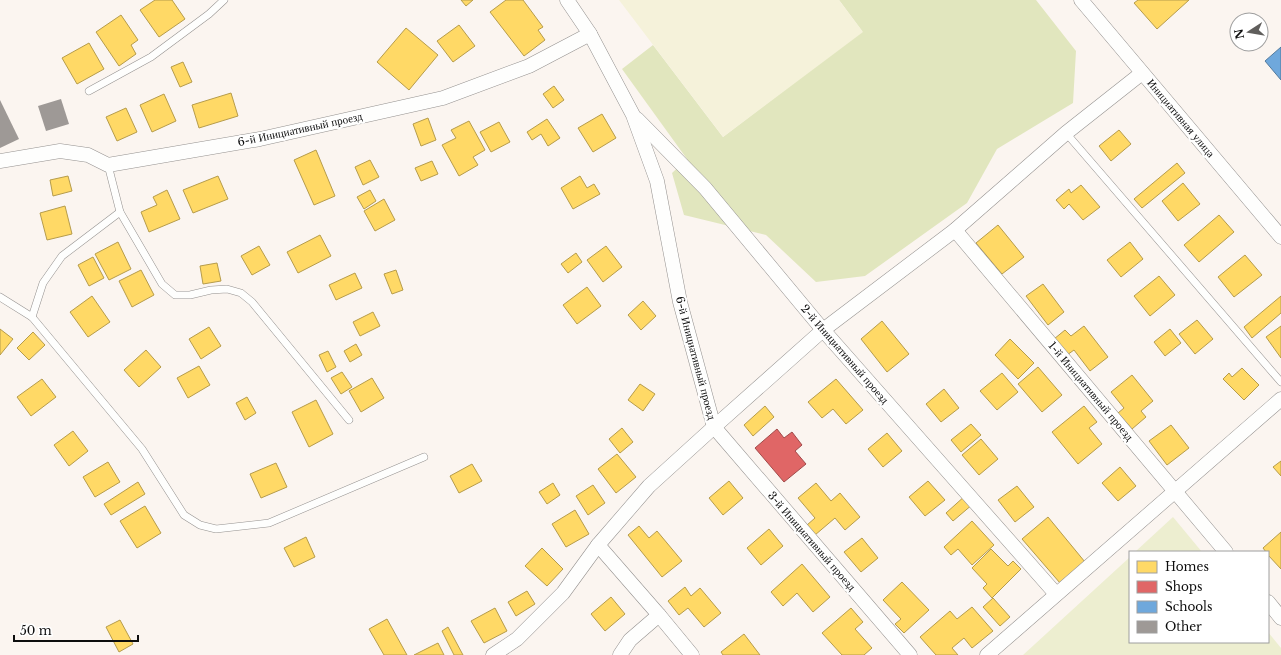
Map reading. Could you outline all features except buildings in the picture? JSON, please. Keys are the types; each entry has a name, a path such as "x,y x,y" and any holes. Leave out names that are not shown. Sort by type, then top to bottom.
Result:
{"street":[{"name":"6-й Инициативный проезд","path":"492,655 517,639 563,594 598,546 649,486 714,427 680,302 657,181 632,115 590,34 567,0"},
{"name":"Инициативная улица","path":"1081,0 1281,237"},
{"name":"6-й Инициативный проезд","path":"108,165 260,139 443,98 529,66 590,34"},
{"path":"714,427 823,330 955,230 1066,133 1142,73"},
{"name":"2-й Инициативный проезд","path":"632,115 705,188 823,330 1056,594"},
{"path":"0,160 60,151 88,155 108,165"},
{"name":"1-й Инициативный проезд","path":"955,230 1225,551"},
{"path":"987,655 1281,399"},
{"name":"3-й Инициативный проезд","path":"714,427 910,655"},
{"path":"598,546 692,655"},
{"path":"1269,603 1281,618"},
{"path":"620,655 630,640 659,615"}],"lane":[{"path":"89,91 151,57 209,14 224,0"},
{"path":"1066,133 1281,382"},
{"path":"108,165 120,212 162,284 175,295 190,295 211,290 227,289 241,293 252,302 349,420"},
{"path":"32,317 43,283 62,256 120,212"},
{"path":"0,297 32,317 142,449 184,515 200,526 216,529 269,523 424,456"}],"green space":[{"path":"839,0 1036,0 1076,51 1073,103 997,149 967,203 865,276 816,282 766,235 684,215 672,173 687,159 622,69 653,45 723,137 862,31"},
{"path":"1173,517 1201,551 1136,551"},
{"path":"1129,558 1129,643 1269,643 1269,633 1281,648 1281,655 1023,655"}],"shaded area":[{"path":"619,0 839,0 863,32 723,137"}]}
